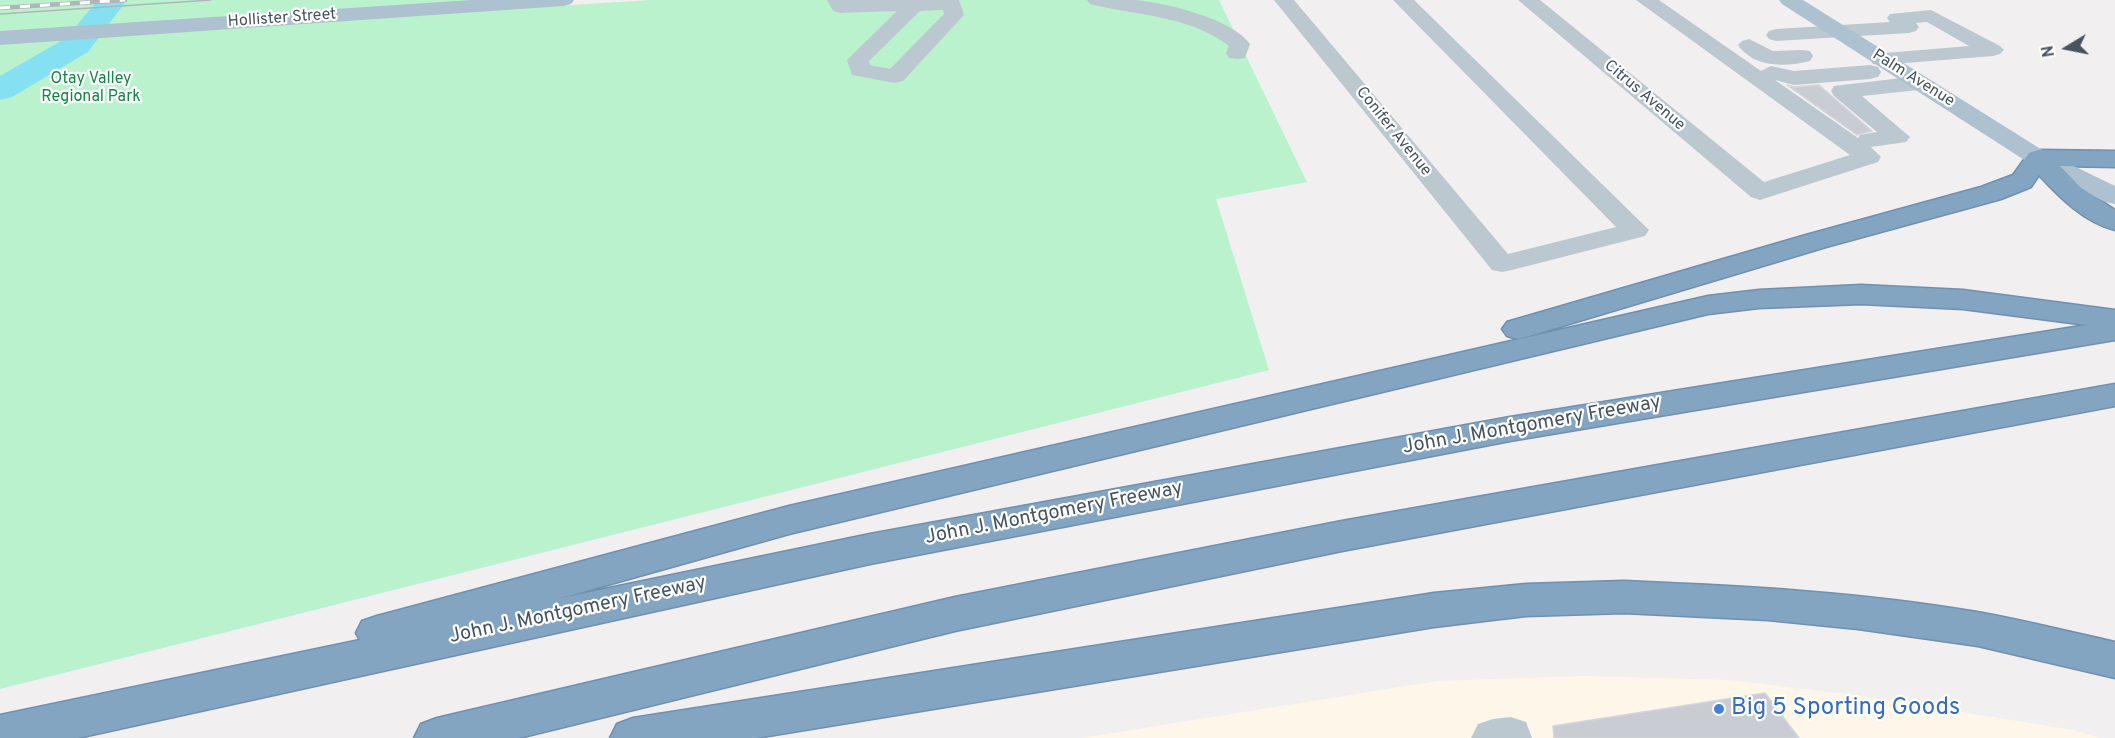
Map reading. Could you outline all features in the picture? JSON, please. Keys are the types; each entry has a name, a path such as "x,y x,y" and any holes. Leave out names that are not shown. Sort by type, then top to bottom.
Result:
{"highway":[{"path":"1452,366 1498,335 1816,241 1991,193 2022,181 2038,158 2115,159"},
{"name":"Palm Avenue","path":"2038,158 2070,193 2115,222"},
{"path":"41,724 789,520 1707,305 1837,294 1914,295 2001,302 2115,320"},
{"name":"John J. Montgomery Freeway","path":"0,735 41,724 882,547 1510,429 2115,330"},
{"path":"437,738 967,611 1342,536 2115,395"},
{"path":"633,738 1434,610 1526,600 1624,597 1768,604 1858,612 1978,629 2115,660"}],"main road":[{"name":"Hollister Street","path":"0,38 564,0"},
{"name":"Palm Avenue","path":"1788,0 1835,43 1883,60 2038,158 2115,196"}],"street":[{"path":"837,0 840,7 917,3 957,2 954,15 895,76 860,70 858,60 917,3"},
{"path":"1097,0 1150,7 1228,32 1240,44 1237,53"},
{"name":"Conifer Avenue","path":"1284,0 1502,264 1635,230 1403,0"},
{"name":"Citrus Avenue","path":"1528,0 1760,192 1869,158 1646,0"},
{"path":"1749,45 1769,58 1909,27 1898,18 1931,16 1994,50 1883,60 1794,78 1771,73"},
{"path":"1776,35 1835,43"},
{"path":"1869,140 1898,137 1842,91 1919,83"}],"shaded area":[{"path":"1583,676 1730,680 1863,696 2073,730 2100,738 1081,738 1437,681"}],"green space":[{"name":"Otay Valley Regional Park","path":"0,0 500,0 258,25 650,0 1219,0 1307,182 1216,199 1269,370 0,689"}],"building":[{"path":"1787,85 1794,87 1819,85 1872,131 1857,135"},
{"name":"Big 5 Sporting Goods","path":"1765,693 1799,738 1554,738 1553,726"}],"waterway":[{"path":"0,90 77,45 113,0"}],"tram line":[{"path":"0,14 211,0"}],"railway":[{"path":"0,8 125,0"}],"place":[{"name":"Big 5 Sporting Goods","path":"1719,709"}]}
